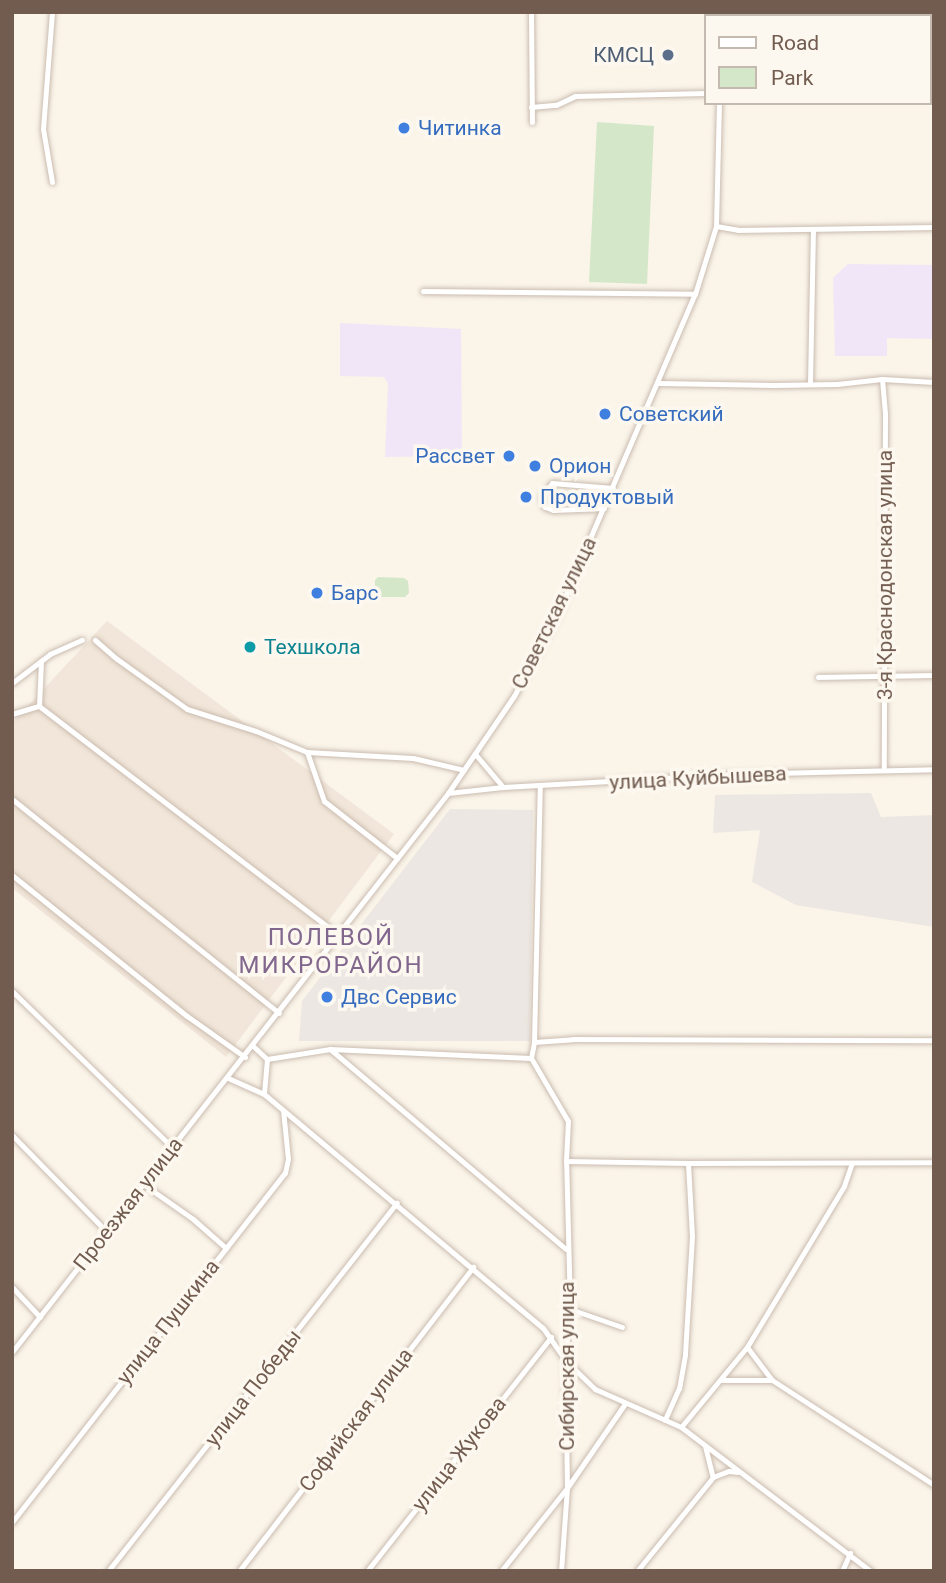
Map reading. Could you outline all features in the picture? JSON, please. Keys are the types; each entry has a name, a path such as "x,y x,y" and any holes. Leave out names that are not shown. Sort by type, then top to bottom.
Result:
{"street":[{"path":"52,12 43,129 52,183"},
{"path":"531,12 532,121"},
{"path":"531,107 556,105 575,96 704,93"},
{"name":"Советская улица","path":"245,1057 476,755 558,613 695,294 716,226 719,105"},
{"path":"716,226 738,230 934,227"},
{"path":"810,384 813,230"},
{"path":"423,291 695,294"},
{"path":"659,383 810,384 882,379 934,382"},
{"name":"3-я Краснодонская улица","path":"882,379 885,414 884,770"},
{"path":"604,508 553,510 545,508 542,498 552,483 613,488"},
{"path":"12,683 50,654 82,640"},
{"path":"96,640 117,659 187,709 256,730 307,752 412,758 464,770"},
{"path":"39,706 41,661"},
{"path":"818,677 934,675"},
{"path":"12,714 39,706"},
{"path":"39,706 338,934"},
{"path":"307,752 324,801 397,858"},
{"path":"476,755 503,788"},
{"name":"улица Куйбышева","path":"448,793 735,774 934,769"},
{"path":"267,1059 330,1049 531,1058 534,1042 540,786"},
{"path":"12,799 279,1013"},
{"path":"12,875 187,1016 245,1057"},
{"path":"12,991 172,1147"},
{"path":"534,1042 573,1039 934,1041"},
{"path":"253,1046 267,1059"},
{"path":"330,1049 566,1250"},
{"name":"Проезжая улица","path":"12,1352 245,1057"},
{"name":"Сибирская улица","path":"531,1058 568,1121 566,1250 570,1309 565,1360 567,1488 561,1571"},
{"path":"264,1094 267,1059"},
{"path":"228,1078 264,1094 397,1203 551,1337 565,1360 595,1390 624,1405 681,1427 871,1571"},
{"name":"улица Пушкина","path":"12,1522 285,1173 288,1159 283,1110"},
{"path":"12,1135 106,1231"},
{"path":"566,1161 934,1163"},
{"path":"665,1420 679,1388 686,1347 692,1236 688,1163"},
{"path":"681,1427 747,1347 844,1186 852,1163"},
{"path":"143,1184 193,1219 226,1248"},
{"name":"улица Победы","path":"108,1571 397,1203"},
{"name":"Софийская улица","path":"239,1571 472,1268"},
{"path":"12,1287 40,1317"},
{"path":"570,1309 622,1327"},
{"name":"улица Жукова","path":"367,1571 551,1337"},
{"path":"747,1347 772,1380 934,1485"},
{"path":"722,1380 772,1380"},
{"path":"501,1571 567,1488 624,1405"},
{"path":"705,1445 713,1477"},
{"path":"637,1571 713,1477 729,1471 741,1472"},
{"path":"842,1571 850,1553"}],"shaded area":[{"path":"848,264 934,265 934,339 887,338 887,356 835,356 833,278"},
{"path":"340,323 461,329 462,456 385,457 388,384 384,377 340,376"},
{"path":"107,621 394,834 226,1057 12,888 12,723"},
{"path":"871,793 881,817 934,815 934,927 796,905 752,882 760,830 713,833 715,795"},
{"path":"450,809 533,810 530,1041 299,1041 302,1001"}],"green space":[{"path":"597,122 654,126 647,284 589,282"},
{"path":"378,577 404,578 408,581 409,593 405,597 379,597 375,593 375,580"}],"place":[{"name":"КМСЦ","path":"668,55"},
{"name":"Читинка","path":"404,128"},
{"name":"Советский","path":"605,414"},
{"name":"Рассвет","path":"509,456"},
{"name":"Орион","path":"535,466"},
{"name":"Продуктовый","path":"526,497"},
{"name":"Барс","path":"317,593"},
{"name":"Техшкола","path":"250,647"},
{"name":"Двс Сервис","path":"327,997"}],"district":[{"name":"ПОЛЕВОЙ МИКРОРАЙОН","path":"331,952"}]}
